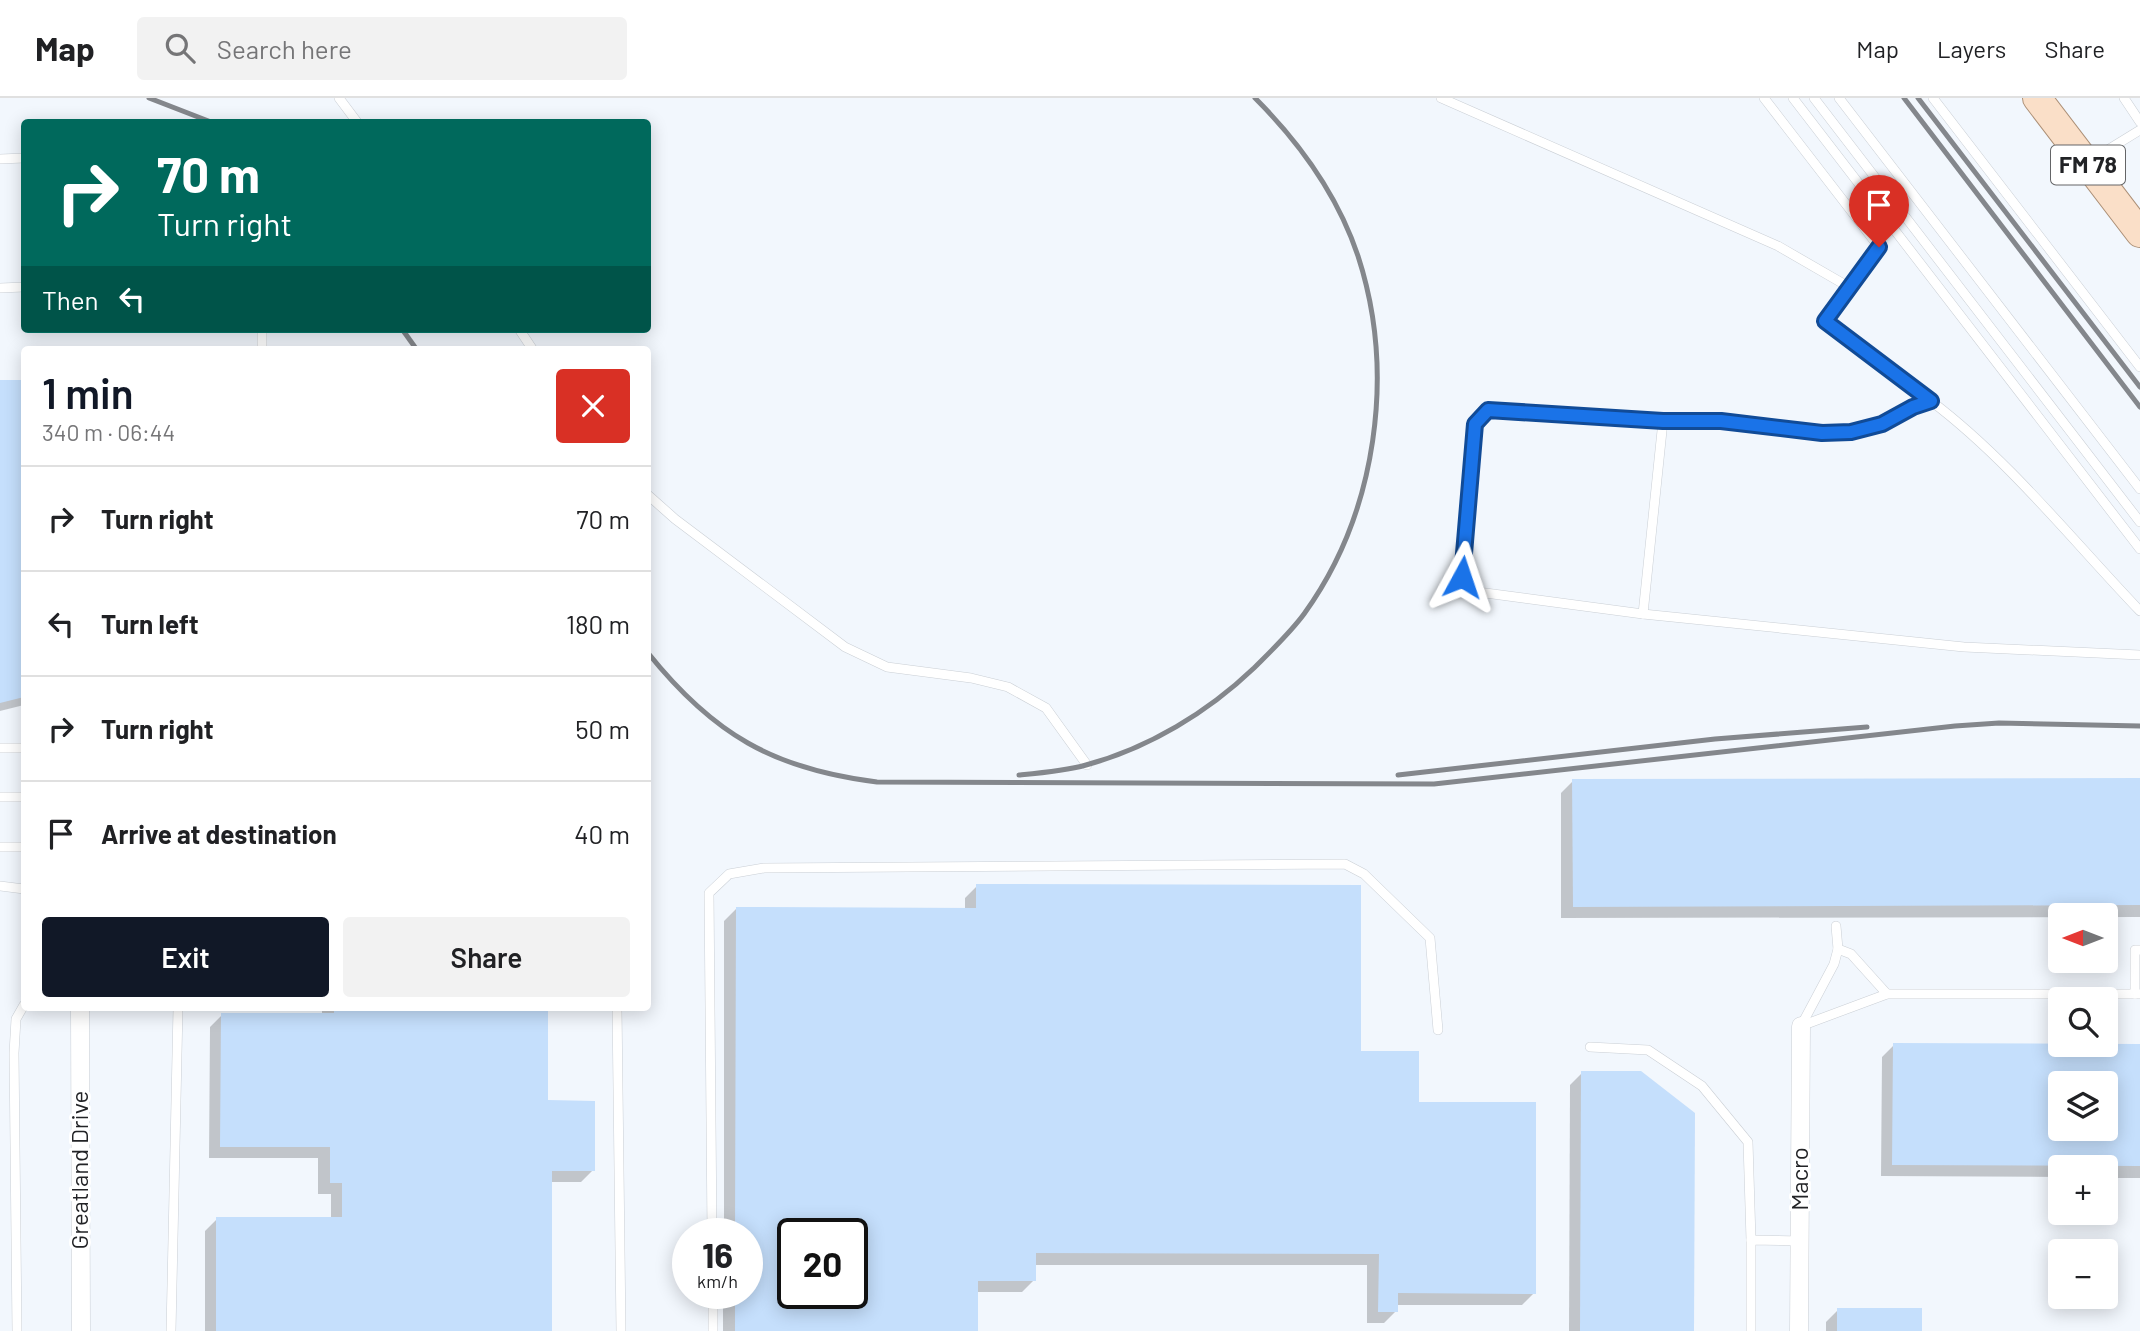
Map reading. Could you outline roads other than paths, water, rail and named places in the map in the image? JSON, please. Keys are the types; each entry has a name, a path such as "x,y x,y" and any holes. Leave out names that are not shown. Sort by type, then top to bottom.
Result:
{"main road":[{"name":"FM 78","path":"2037,98 2140,233"}],"street":[{"name":"Greatland Drive","path":"80,1011 81,1331"},
{"name":"Macro","path":"1799,1331 1801,1026"}],"lane":[{"path":"339,98 356,119"},
{"path":"1441,98 1778,246 1849,287"},
{"path":"1763,98 1879,247 1825,321 1951,416 2024,488 2140,611"},
{"path":"1793,98 2140,549"},
{"path":"1814,98 2140,522"},
{"path":"1839,98 2140,489"},
{"path":"1933,98 2140,367"},
{"path":"2124,98 2140,122"},
{"path":"2087,163 2140,130"},
{"path":"0,159 21,158"},
{"path":"0,288 21,287"},
{"path":"1931,401 1913,407 1882,424 1851,432 1822,433 1721,421 1663,421 1488,410 1475,424 1462,577 1478,592 1643,614 1964,647 2140,654"},
{"path":"1643,614 1663,421"},
{"path":"651,498 675,519 845,647 887,667 971,678 1008,687 1046,708 1087,765"},
{"path":"0,748 21,748"},
{"path":"0,797 21,797"},
{"path":"0,847 21,847"},
{"path":"712,1218 709,893 729,874 764,868 1345,864 1364,874 1430,937 1438,1030"},
{"path":"0,886 21,889"},
{"path":"1801,1026 1834,964 1838,949 1836,926"},
{"path":"1838,949 1852,954 1887,994"},
{"path":"1801,1026 1887,994 2138,994 2135,950 2140,950"},
{"path":"17,1331 15,1053 16,1019 21,1010"},
{"path":"171,1331 178,1011"},
{"path":"617,1011 621,1331"},
{"path":"1590,1047 1648,1050 1702,1086 1748,1142 1751,1331"},
{"path":"1751,1240 1800,1241"},
{"path":"713,1309 713,1331"}],"railway":[{"path":"149,98 203,119"},
{"path":"1019,775 1070,769 1109,758 1155,738 1197,714 1254,668 1299,621 1329,574 1349,532 1373,441 1377,394 1376,347 1370,301 1358,256 1340,212 1302,152 1255,98"},
{"path":"1904,98 2140,407"},
{"path":"1918,98 2140,387"},
{"path":"405,333 414,346"},
{"path":"651,656 697,706 748,743 806,768 877,782 1434,784 1955,726 1999,723 2140,726"},
{"path":"1398,775 1715,739 1867,727"}]}
